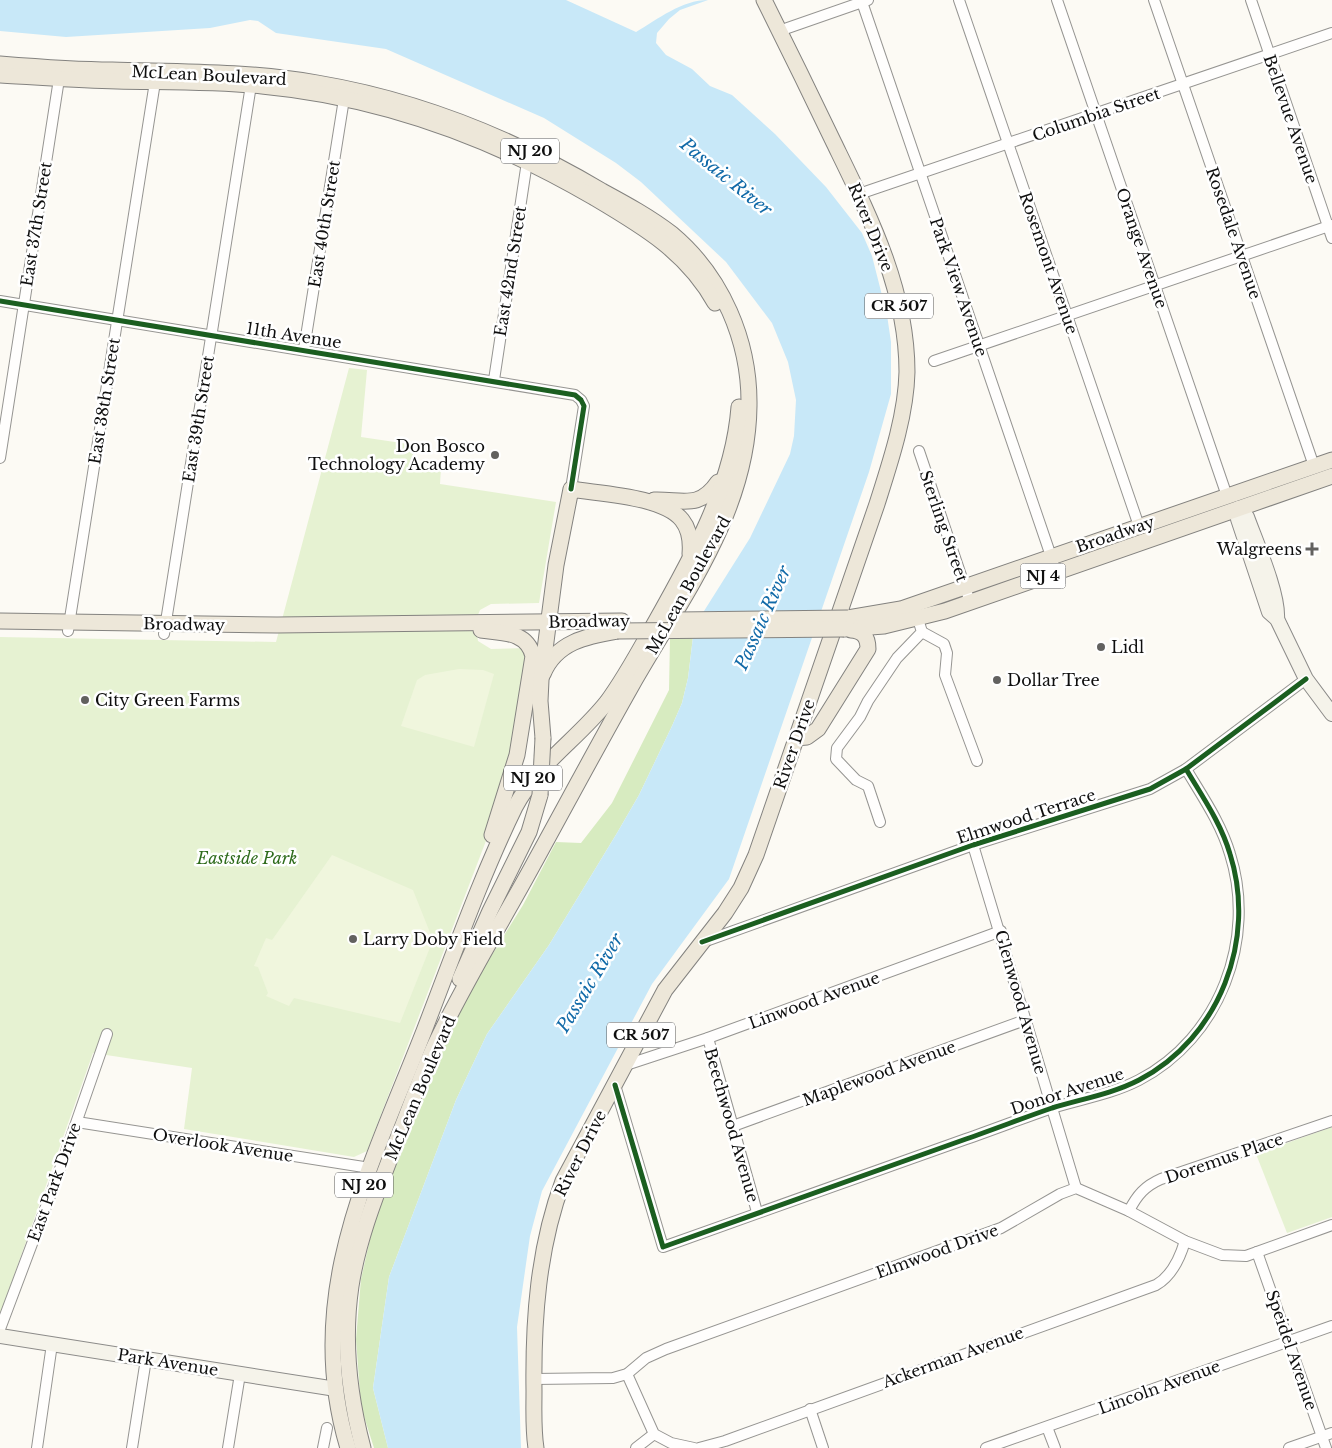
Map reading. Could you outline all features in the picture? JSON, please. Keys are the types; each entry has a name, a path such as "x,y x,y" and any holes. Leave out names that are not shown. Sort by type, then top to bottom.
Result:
{"main road":[{"name":"CR 507","path":"764,0 777,26"},
{"name":"River Drive","path":"536,1448 533,1330 549,1222 563,1181 666,990 742,888 756,855 877,504 890,460 905,390 905,344 897,294 882,246 859,194 777,26"},
{"name":"McLean Boulevard","path":"0,64 90,70 207,71 265,75 351,90 444,116 541,156 660,226 684,246 704,268 720,292 734,319 745,362 749,406 742,466 724,523 705,561 631,687 435,1046 368,1215 352,1280 348,1323 348,1360 353,1403 363,1448"},
{"name":"McLean Boulevard","path":"0,75 59,79 250,85 344,99 434,123 527,162 654,234 687,263 704,286 718,310 729,336 737,377 738,421 729,464 690,558 614,692 590,721 546,762 521,795 462,936 370,1168 349,1229 337,1281 333,1337 336,1389 348,1448"},
{"name":"Broadway","path":"846,624 901,609 1332,460"},
{"path":"435,1046 476,943 529,832 540,795 543,738 540,701 541,680 554,581 571,489 642,500 686,502 701,499 713,489 729,464"},
{"name":"Broadway","path":"0,630 69,627 165,629 276,635 481,626 915,624 1056,571 1332,476"},
{"path":"642,500 671,511 682,520 690,538 690,558"},
{"path":"554,581 558,604 563,613 571,618 620,626"},
{"name":"Broadway","path":"0,621 69,627"},
{"path":"846,624 863,634 868,643 865,654"},
{"path":"796,738 807,736 818,729 865,654 891,629 915,624"},
{"path":"462,936 471,892 494,831 518,755 533,664 531,650 523,638 481,626"},
{"path":"541,680 552,659 568,645 587,636 620,626"}],"street":[{"name":"Rosemont Avenue","path":"959,0 1139,526"},
{"name":"Orange Avenue","path":"1057,0 1227,496"},
{"name":"Rosedale Avenue","path":"1154,0 1314,466"},
{"name":"Bellevue Avenue","path":"1251,0 1330,226 1332,238"},
{"path":"777,26 865,1"},
{"name":"Park View Avenue","path":"865,1 920,174 1056,571"},
{"name":"Columbia Street","path":"859,194 1332,32"},
{"name":"East 37th Street","path":"0,458 59,79"},
{"name":"East 38th Street","path":"69,627 155,82"},
{"name":"East 39th Street","path":"165,629 250,85"},
{"name":"East 40th Street","path":"304,350 344,99"},
{"name":"East 42nd Street","path":"494,380 527,162"},
{"path":"934,361 1330,226"},
{"name":"11th Avenue","path":"0,301 570,393 581,400 583,411 571,489"},
{"name":"Sterling Street","path":"919,451 970,602"},
{"path":"1227,496 1239,508 1238,519 1251,563 1269,612 1277,619 1306,679 1332,714"},
{"path":"880,822 868,786 856,780 836,758 837,748 856,723 897,658 915,624 944,644 947,653 945,674 977,761"},
{"name":"Elmwood Terrace","path":"702,942 973,845 1150,789 1186,769 1306,679"},
{"name":"Donor Avenue","path":"615,1085 663,1247 1052,1108 1122,1088 1154,1071 1185,1046 1218,1000 1226,982 1236,947 1239,927 1240,907 1234,868 1222,833 1186,769"},
{"name":"Glenwood Avenue","path":"973,845 1076,1188"},
{"name":"Linwood Avenue","path":"626,1065 708,1038 1000,931"},
{"name":"Maplewood Avenue","path":"733,1126 1026,1020"},
{"name":"East Park Drive","path":"0,1329 107,1034"},
{"name":"Beechwood Avenue","path":"708,1038 757,1212"},
{"name":"Doremus Place","path":"1129,1211 1140,1192 1147,1185 1332,1121"},
{"name":"Overlook Avenue","path":"76,1122 370,1168"},
{"path":"1076,1188 1129,1211 1185,1241 1222,1255 1246,1256 1332,1225"},
{"name":"Elmwood Drive","path":"534,1379 601,1379 627,1374 646,1358 666,1349 1001,1228 1060,1194 1076,1188"},
{"name":"Ackerman Avenue","path":"699,1448 725,1441 1156,1285 1166,1279 1172,1271 1185,1241"},
{"name":"Speidel Avenue","path":"1257,1252 1288,1341 1327,1434 1326,1448"},
{"name":"Lincoln Avenue","path":"986,1448 1332,1326"},
{"name":"Park Avenue","path":"0,1336 336,1389"},
{"path":"37,1448 52,1344"},
{"path":"132,1448 146,1359"},
{"path":"228,1448 240,1374"},
{"path":"627,1374 654,1434 671,1443 694,1448"},
{"path":"810,1409 823,1448"},
{"path":"1048,1427 1055,1448"},
{"path":"324,1448 326,1428"},
{"path":"636,1448 654,1434"},
{"path":"1289,1448 1327,1434"}],"green space":[{"name":"Eastside Park","path":"349,368 367,370 361,437 415,445 411,465 441,468 440,484 556,502 539,603 491,604 480,610 475,622 478,641 491,649 528,648 514,745 494,820 367,1151 354,1157 184,1129 192,1068 93,1053 0,1315 0,637 276,642"},
{"path":"693,637 688,678 682,703 639,795 549,945 487,1034 456,1100 389,1277 373,1388 388,1448 374,1448 361,1407 356,1339 361,1279 373,1226 396,1155 452,1019 523,905 556,842 581,843 612,803 669,690 670,638"},
{"path":"459,669 483,670 494,674 474,747 401,726 417,680 425,675"},
{"name":"Larry Doby Field","path":"332,855 413,890 433,940 400,1023 294,998 289,1006 266,996 268,993 258,967 254,966 266,938 272,940"},
{"path":"1332,1127 1332,1217 1287,1233 1256,1154"}],"water":[{"name":"Passaic River","path":"0,0 566,0 636,32 662,16 689,3 708,0 680,10 669,19 657,33 656,43 666,55 692,69 710,86 732,95 775,134 826,187 862,233 872,256 887,315 891,342 891,394 869,472 729,879 652,984 542,1191 530,1236 517,1327 521,1448 388,1448 373,1388 389,1277 456,1100 487,1034 549,945 617,833 639,795 672,726 682,703 688,678 693,637 699,619 750,538 790,454 794,436 796,400 788,362 772,323 726,262 641,182 616,163 544,118 386,49 276,33 258,21 250,20 210,28 66,37 0,31"}],"cycle path":[{"path":"0,301 575,395 584,406 571,489"},
{"path":"702,942 973,845 1150,789 1186,769 1306,679"},
{"path":"615,1085 663,1247 1041,1112 1107,1093 1139,1080 1167,1062 1191,1039 1211,1012 1225,983 1234,952 1239,919 1237,886 1230,854 1216,821 1186,769"}],"place":[{"name":"Don Bosco Technology Academy","path":"495,455"},
{"name":"Walgreens","path":"1312,549"},
{"name":"Lidl","path":"1101,647"},
{"name":"Dollar Tree","path":"997,680"},
{"name":"City Green Farms","path":"85,700"},
{"name":"Larry Doby Field","path":"353,939"}]}
